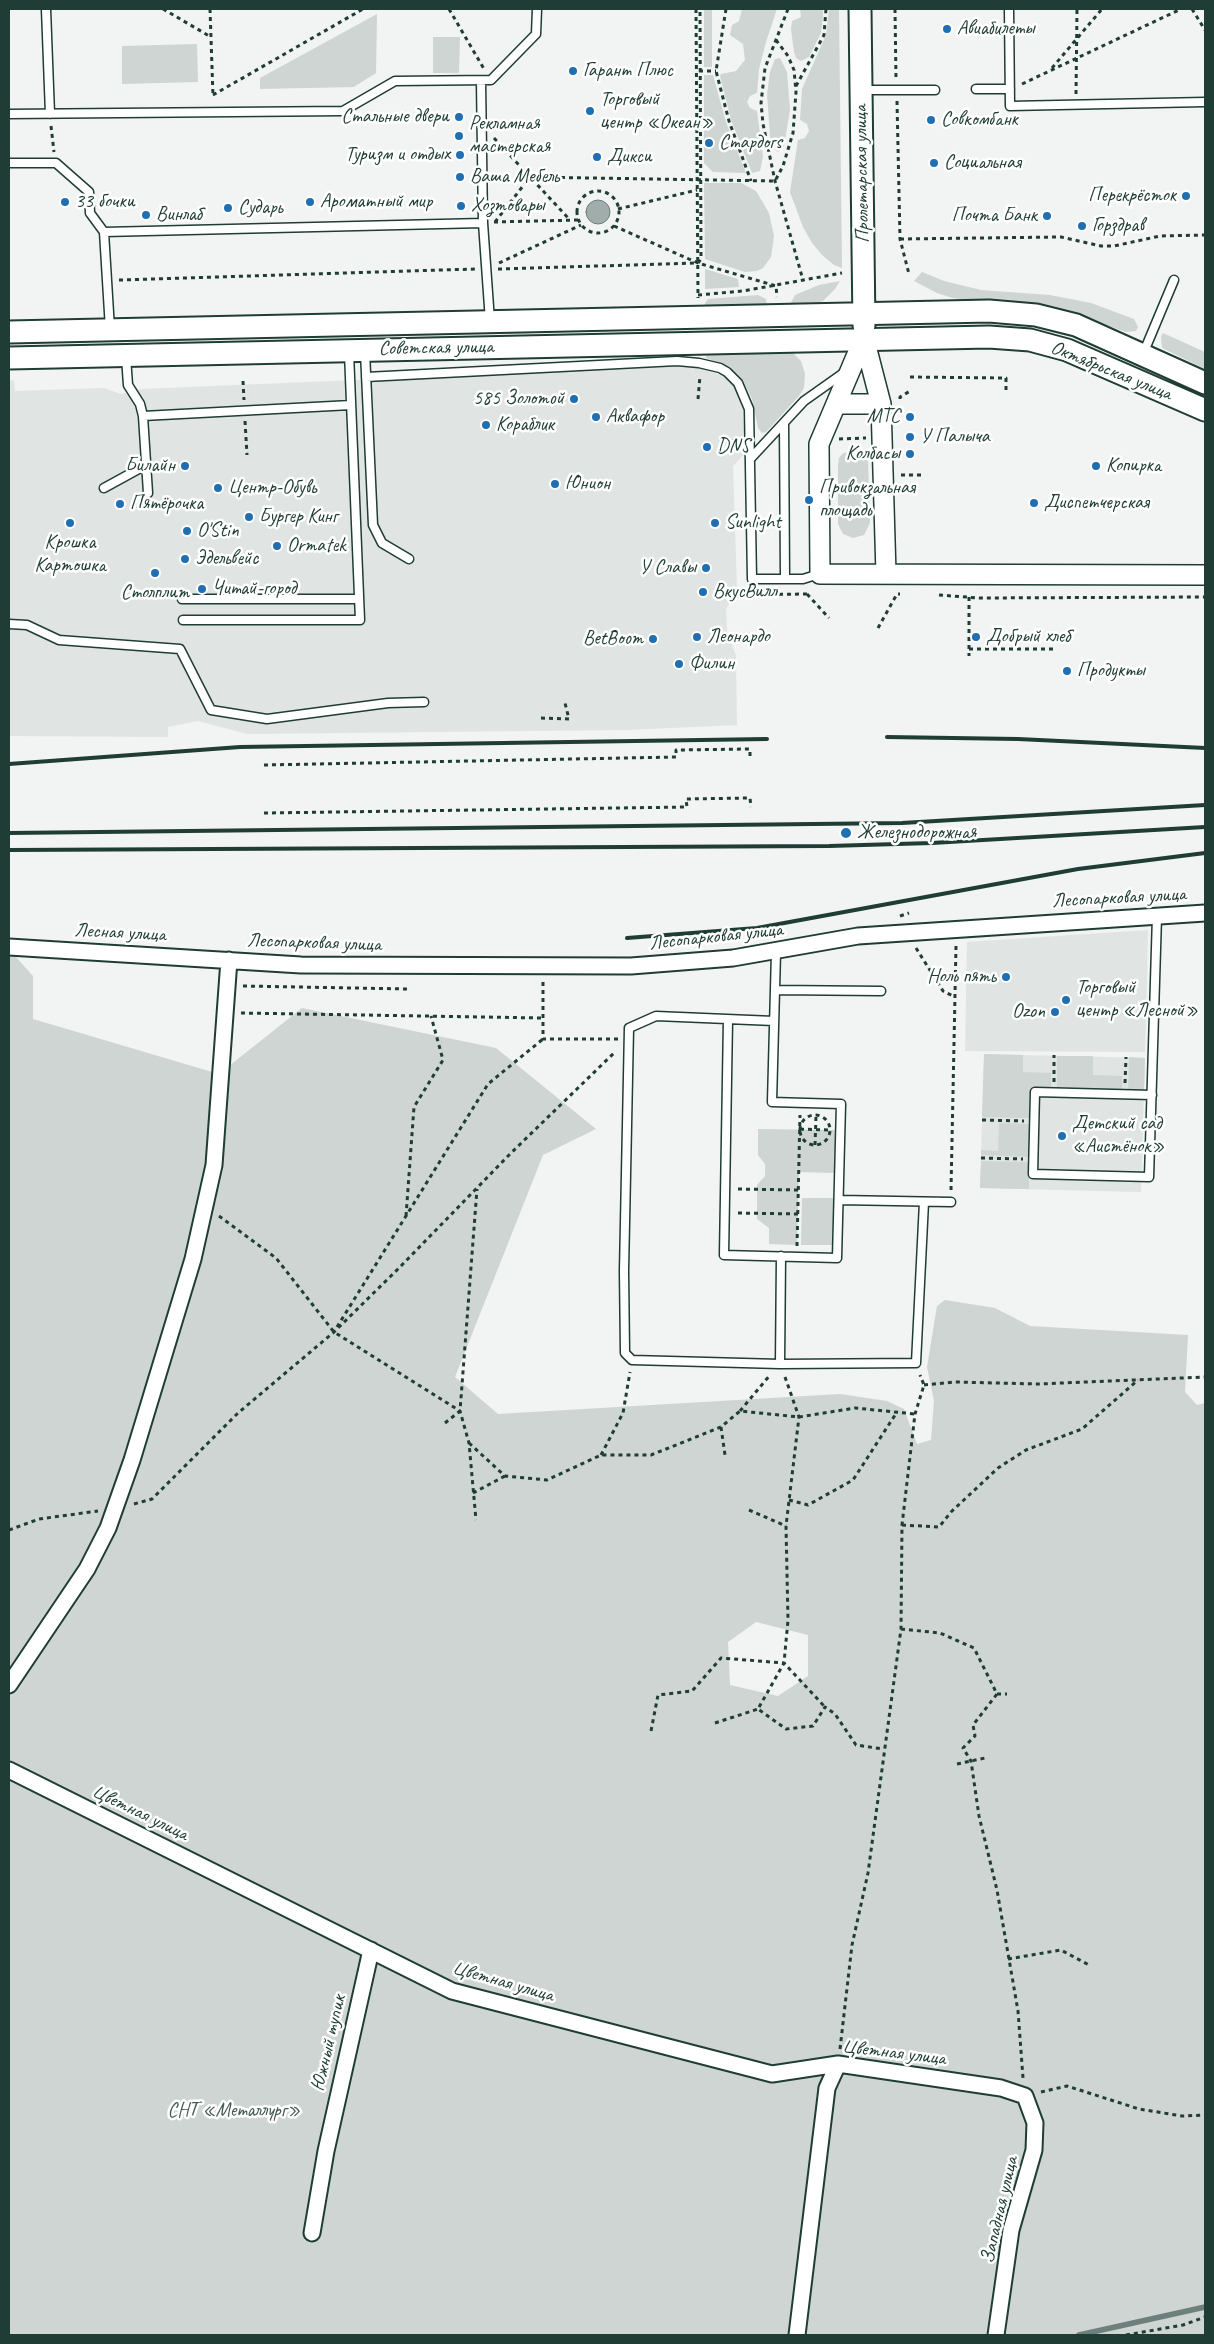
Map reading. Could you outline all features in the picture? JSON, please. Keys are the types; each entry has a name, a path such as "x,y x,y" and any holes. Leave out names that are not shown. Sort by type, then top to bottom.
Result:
{"main road":[{"name":"Пролетарская улица","path":"860,9 864,338"},
{"name":"Октябрьская улица","path":"864,312 989,311 1036,315 1076,325 1205,383"},
{"name":"Советская улица","path":"9,332 864,312"},
{"name":"Октябрьская улица","path":"864,338 989,337 1030,340 1067,350 1205,410"},
{"name":"Советская улица","path":"9,358 864,338"}],"street":[{"path":"864,338 820,444 820,574 1205,575"},
{"path":"864,338 882,404 886,574"},
{"path":"837,404 882,404"},
{"name":"Лесопарковая улица","path":"228,960 301,965 543,966 686,963 776,952 858,936 907,931 1205,913"},
{"name":"Лесная улица","path":"9,947 228,960"},
{"path":"9,1685 87,1569 108,1528 132,1460 193,1259 214,1165 228,960"},
{"name":"Цветная улица","path":"9,1770 452,1991 772,2074 838,2064 1002,2088 1025,2096"},
{"name":"Южный тупик","path":"312,2233 326,2151 370,1950"},
{"path":"797,2335 827,2088 838,2064"},
{"name":"Западная улица","path":"996,2335 1012,2230 1034,2150 1035,2123 1025,2096"}],"lane":[{"path":"46,9 50,114"},
{"path":"9,114 343,110 395,80 491,80 536,34 537,9"},
{"path":"1009,9 1010,106 1205,102"},
{"path":"481,80 483,222 490,321"},
{"path":"976,90 1010,89"},
{"path":"861,90 935,90"},
{"path":"9,163 56,163 89,192 90,213 104,232 110,330"},
{"path":"104,232 483,222"},
{"path":"1143,355 1174,280"},
{"path":"357,350 366,377 373,525 382,543 409,559"},
{"path":"183,620 360,620 351,405 357,350"},
{"path":"126,355 128,385 140,404 144,416 148,493"},
{"path":"366,377 678,361 699,363 727,372 743,391 750,417 752,580 803,579 820,574"},
{"path":"751,458 804,401 853,366"},
{"path":"144,416 351,405"},
{"path":"784,423 785,579"},
{"path":"104,488 130,476 146,465"},
{"path":"182,599 359,600"},
{"path":"9,624 27,625 59,640 180,649 212,710 267,718 388,703 424,702"},
{"path":"1152,1095 1035,1092 1033,1174 1150,1177 1157,916"},
{"path":"728,1020 724,1255 838,1258 841,1104 772,1102 776,952"},
{"path":"775,990 881,991"},
{"path":"774,1021 656,1016 629,1028 624,1271 625,1353 632,1360 780,1364 916,1363 924,1202"},
{"path":"839,1200 951,1202"},
{"path":"780,1364 782,1256"}],"path":[{"path":"163,9 211,37"},
{"path":"210,9 213,112"},
{"path":"213,95 363,9"},
{"path":"449,9 491,80"},
{"path":"698,9 701,259 698,263"},
{"path":"726,9 716,71 728,121 751,181"},
{"path":"788,9 765,68 761,103 763,124 775,181 803,280"},
{"path":"795,87 824,35 826,9"},
{"path":"895,9 900,239 909,274"},
{"path":"1076,105 1077,9"},
{"path":"1050,70 1102,9"},
{"path":"1010,89 1181,9"},
{"path":"1192,9 1205,30"},
{"path":"775,181 783,166 793,134 795,87 794,70 776,40"},
{"path":"698,71 716,71"},
{"path":"50,114 56,163"},
{"path":"482,125 570,220"},
{"path":"530,177 775,181"},
{"path":"530,177 495,222 578,220"},
{"path":"698,302 697,190 699,179"},
{"path":"618,209 697,190"},
{"path":"604,192 612,198 618,209 618,216 614,226 608,231 594,233 581,225 578,220 576,211 578,204 590,193 604,192"},
{"path":"487,269 581,225"},
{"path":"614,226 698,263 776,286"},
{"path":"900,239 1061,237 1101,246 1114,246 1160,236 1205,235"},
{"path":"107,287 119,280 698,263"},
{"path":"698,295 776,286 842,273"},
{"path":"698,400 699,363"},
{"path":"910,377 1006,378 1006,392"},
{"path":"900,475 925,475"},
{"path":"807,594 829,618"},
{"path":"878,628 897,594 907,594"},
{"path":"935,595 969,597 1205,597"},
{"path":"969,597 969,656"},
{"path":"969,649 1053,649"},
{"path":"541,718 569,719 565,703"},
{"path":"264,765 676,758 676,750 704,749 750,749 750,758"},
{"path":"264,813 687,807 686,799 750,798 751,807"},
{"path":"909,913 899,915 921,959 943,992 955,998"},
{"path":"951,1202 956,928"},
{"path":"543,966 543,1039"},
{"path":"234,986 408,989"},
{"path":"234,1013 543,1018"},
{"path":"406,1217 414,1107 443,1060 431,1016"},
{"path":"334,1332 488,1084 543,1039 628,1039"},
{"path":"9,1530 39,1519 115,1509 152,1499 238,1413 334,1332 628,1039"},
{"path":"1054,1056 1054,1092"},
{"path":"1125,1094 1126,1057"},
{"path":"797,1256 800,1103"},
{"path":"815,1145 816,1103"},
{"path":"816,1115 824,1118 830,1130 827,1140 815,1145 805,1142 800,1129 804,1120 816,1115"},
{"path":"982,1120 1034,1121"},
{"path":"800,1129 841,1130"},
{"path":"981,1158 1034,1159"},
{"path":"476,1520 472,1493 469,1443 460,1412 477,1188"},
{"path":"725,1189 798,1190"},
{"path":"205,1206 276,1258 334,1332 460,1412"},
{"path":"724,1212 798,1214"},
{"path":"601,1455 624,1413 632,1360"},
{"path":"472,1493 505,1476 546,1480 601,1455 651,1455 721,1427 740,1411 780,1364 799,1417 786,1526 788,1620 784,1663 758,1709 715,1723"},
{"path":"838,2064 852,1945 868,1873 883,1748 901,1629 902,1525 915,1414 924,1385 955,1382 1039,1384 1205,1377"},
{"path":"902,1525 939,1527 951,1512 998,1468 1026,1450 1082,1428 1138,1380"},
{"path":"740,1411 799,1417 855,1408 915,1414"},
{"path":"445,1423 460,1412"},
{"path":"789,1500 808,1505 853,1480 897,1412"},
{"path":"721,1427 725,1455"},
{"path":"469,1443 505,1476"},
{"path":"749,1510 786,1526"},
{"path":"901,1629 940,1632 974,1648 997,1694"},
{"path":"651,1731 658,1695 692,1691 721,1658 784,1663 825,1707 835,1714 856,1745 883,1748"},
{"path":"997,1694 1008,1694"},
{"path":"997,1694 974,1725 975,1736 963,1748 971,1761 979,1816 997,1890 1018,2011 1025,2096 1067,2086 1139,2109 1182,2116 1205,2115"},
{"path":"758,1709 786,1729 813,1726 825,1707"},
{"path":"957,1764 985,1758"},
{"path":"1008,1959 1062,1950 1088,1964"},
{"path":"1126,2335 1183,2324 1205,2317"}],"shaded area":[{"path":"598,200 606,204 610,212 606,220 598,224 590,220 586,212 590,204"},
{"path":"677,361 678,367 699,368 724,376 734,386 743,410 745,453 733,466 737,590 734,595 731,595 731,600 726,609 727,631 736,656 737,725 626,730 247,734 198,721 168,727 168,737 9,736 9,381 14,380 15,391 104,388 121,394 141,389 356,380"},
{"path":"1148,930 1145,1052 965,1051 967,942"},
{"name":"Детский сад «Аистёнок»","path":"984,1054 1145,1058 1141,1192 980,1188"}],"green space":[{"path":"704,9 712,9 712,67 704,67"},
{"path":"742,9 777,9 759,69 757,93 750,96 747,102 750,108 757,111 763,156 760,171 752,173 731,120 720,76 721,74 736,71 745,60 743,44 730,35 732,25 739,21"},
{"path":"800,9 823,9 821,33 809,57 801,61 796,58 794,52 791,29 792,21 801,17"},
{"path":"829,9 839,9 842,268 834,265 822,255 812,243 803,227 790,192 798,140 805,138 809,131 807,124 800,120 802,89 826,35"},
{"path":"377,14 376,73 354,87 260,89 260,78"},
{"path":"433,37 460,37 459,73 433,73"},
{"path":"197,44 198,82 122,84 122,46"},
{"path":"780,58 787,72 790,110 784,146 778,152 773,147 770,136 767,94 770,72 775,59"},
{"path":"704,75 713,75 726,122 746,173 713,172 704,163"},
{"path":"704,183 741,183 756,191 769,213 774,236 771,257 763,268 757,271 745,272 705,259"},
{"path":"705,269 738,279 739,287 705,289"},
{"path":"922,272 944,281 981,290 1050,295 1091,303 1134,319 1138,327 1136,331 1126,332 1071,313 953,298 937,293 914,281"},
{"path":"840,281 823,301 785,314 795,295 819,285"},
{"path":"758,295 766,299 768,315 705,316 705,303 708,299"},
{"path":"1163,333 1205,352 1205,369 1162,348 1161,337"},
{"path":"784,351 793,353 801,361 805,374 804,388 766,432 762,433 758,428 752,399 743,380 730,367 706,358 706,352"},
{"path":"854,449 863,452 868,458 870,523 864,535 853,538 843,534 838,524 838,465 842,454"},
{"name":"СНТ «Металлург»","path":"9,955 15,956 33,976 33,1019 219,1074 302,1008 496,1048 596,1129 543,1155 455,1377 498,1414 840,1394 887,1401 904,1409 917,1444 931,1440 934,1401 927,1367 937,1306 945,1300 995,1308 1030,1326 1188,1335 1185,1392 1197,1405 1205,1403 1205,2335 9,2335","holes":["756,1622 808,1635 808,1676 778,1696 730,1685 728,1642"]},
{"path":"984,1054 1023,1055 1023,1072 1051,1073 1051,1088 1030,1088 1029,1118 982,1117"},
{"path":"1057,1056 1093,1056 1093,1075 1122,1076 1122,1089 1057,1088"},
{"path":"1129,1057 1145,1058 1144,1090 1128,1089"},
{"path":"999,1123 1029,1124 1029,1157 981,1155 981,1150 998,1151"},
{"path":"758,1129 835,1130 835,1173 799,1172 797,1245 769,1244 769,1228 757,1219 757,1185 765,1176 765,1164 758,1155"},
{"path":"981,1161 1029,1162 1029,1189 980,1188"},
{"path":"802,1198 833,1198 833,1245 801,1245"}],"waterway":[{"path":"1079,2335 1205,2307"}],"railway":[{"path":"887,737 1018,739 1205,748"},
{"path":"9,764 240,747 767,739"},
{"path":"9,833 902,823 1205,805"},
{"path":"9,850 829,846 932,843 1205,827"},
{"path":"627,938 757,928 1078,869 1205,853"}],"place":[{"name":"Авиабилеты","path":"947,29"},
{"name":"Гарант Плюс","path":"573,71"},
{"name":"Торговый центр «Океан»","path":"590,111"},
{"name":"Стальные двери","path":"459,117"},
{"name":"Совкомбанк","path":"931,120"},
{"name":"Рекламная мастерская","path":"459,136"},
{"name":"Стардогs","path":"709,143"},
{"name":"Туризм и отдых","path":"460,155"},
{"name":"Дикси","path":"597,157"},
{"name":"Социальная","path":"934,163"},
{"name":"Ваша Мебель","path":"460,177"},
{"name":"Перекрёсток","path":"1186,196"},
{"name":"33 бочки","path":"65,202"},
{"name":"Ароматный мир","path":"310,202"},
{"name":"Хозтовары","path":"461,206"},
{"name":"Сударь","path":"228,208"},
{"name":"Винлаб","path":"146,215"},
{"name":"Почта Банк","path":"1047,216"},
{"name":"Горздрав","path":"1082,226"},
{"name":"585 Золотой","path":"574,399"},
{"name":"Аквафор","path":"596,417"},
{"name":"МТС","path":"910,417"},
{"name":"Кораблик","path":"486,425"},
{"name":"У Палыча","path":"910,437"},
{"name":"DNS","path":"707,447"},
{"name":"Колбасы","path":"910,454"},
{"name":"Билайн","path":"185,466"},
{"name":"Копирка","path":"1096,466"},
{"name":"Юнион","path":"555,484"},
{"name":"Центр-Обувь","path":"218,488"},
{"name":"Привокзальная площадь","path":"809,500"},
{"name":"Диспетчерская","path":"1034,503"},
{"name":"Пятёрочка","path":"120,504"},
{"name":"Бургер Кинг","path":"249,517"},
{"name":"Крошка Картошка","path":"70,523"},
{"name":"Sunlight","path":"715,523"},
{"name":"O'Stin","path":"187,531"},
{"name":"Ormatek","path":"277,546"},
{"name":"Эдельвейс","path":"185,559"},
{"name":"У Славы","path":"706,568"},
{"name":"Столплит","path":"155,573"},
{"name":"Читай-город","path":"202,589"},
{"name":"ВкусВилл","path":"703,592"},
{"name":"Леонардо","path":"697,637"},
{"name":"Добрый хлеб","path":"976,637"},
{"name":"BetBoom","path":"653,639"},
{"name":"Филин","path":"679,664"},
{"name":"Продукты","path":"1067,671"},
{"name":"Железнодорожная","path":"846,833"},
{"name":"Ноль пять","path":"1006,977"},
{"name":"Торговый центр «Лесной»","path":"1066,1000"},
{"name":"Ozon","path":"1055,1012"},
{"name":"Детский сад «Аистёнок»","path":"1062,1136"}]}
